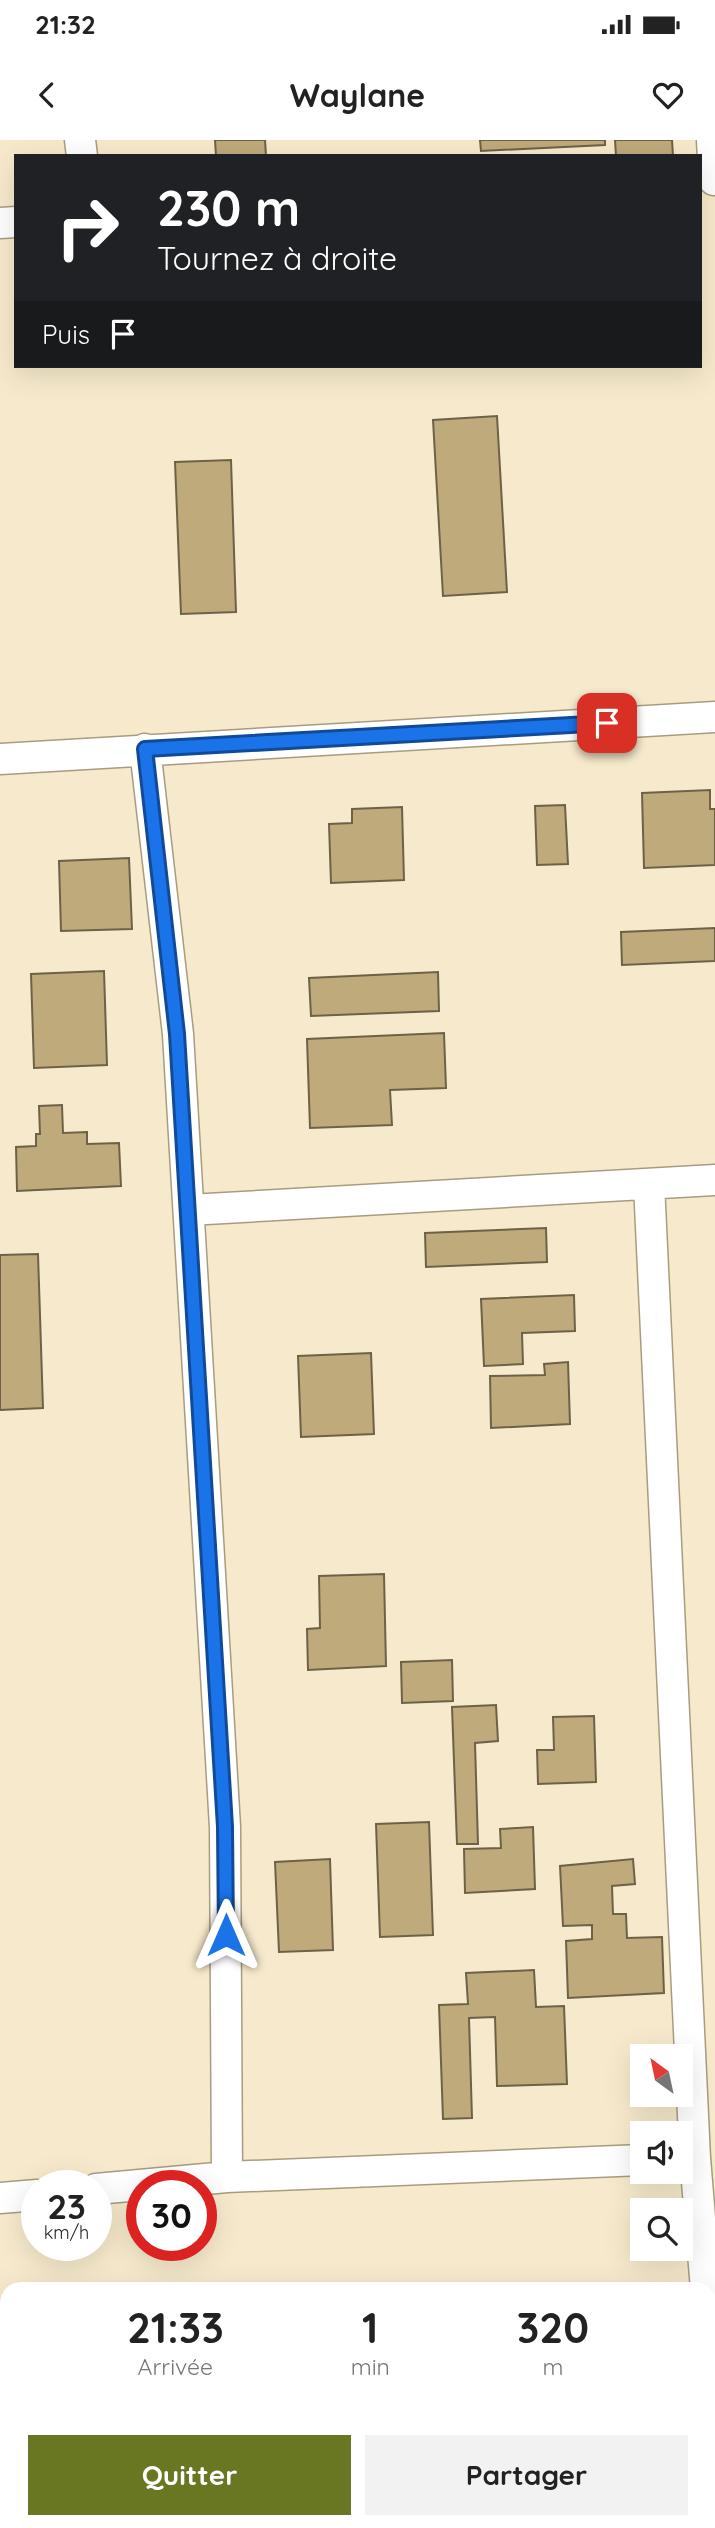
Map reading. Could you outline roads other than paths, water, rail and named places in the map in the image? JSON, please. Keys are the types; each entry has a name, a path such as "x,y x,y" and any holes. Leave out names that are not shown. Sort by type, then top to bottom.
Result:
{"street":[{"path":"712,140 715,180"},
{"path":"0,758 715,717"},
{"path":"145,749 177,1034 225,1827 227,2177"},
{"path":"189,1210 715,1180"},
{"path":"649,1184 697,2158 706,2282"},
{"path":"112,2188 227,2177 630,2160"},
{"path":"0,2198 21,2196"}]}
